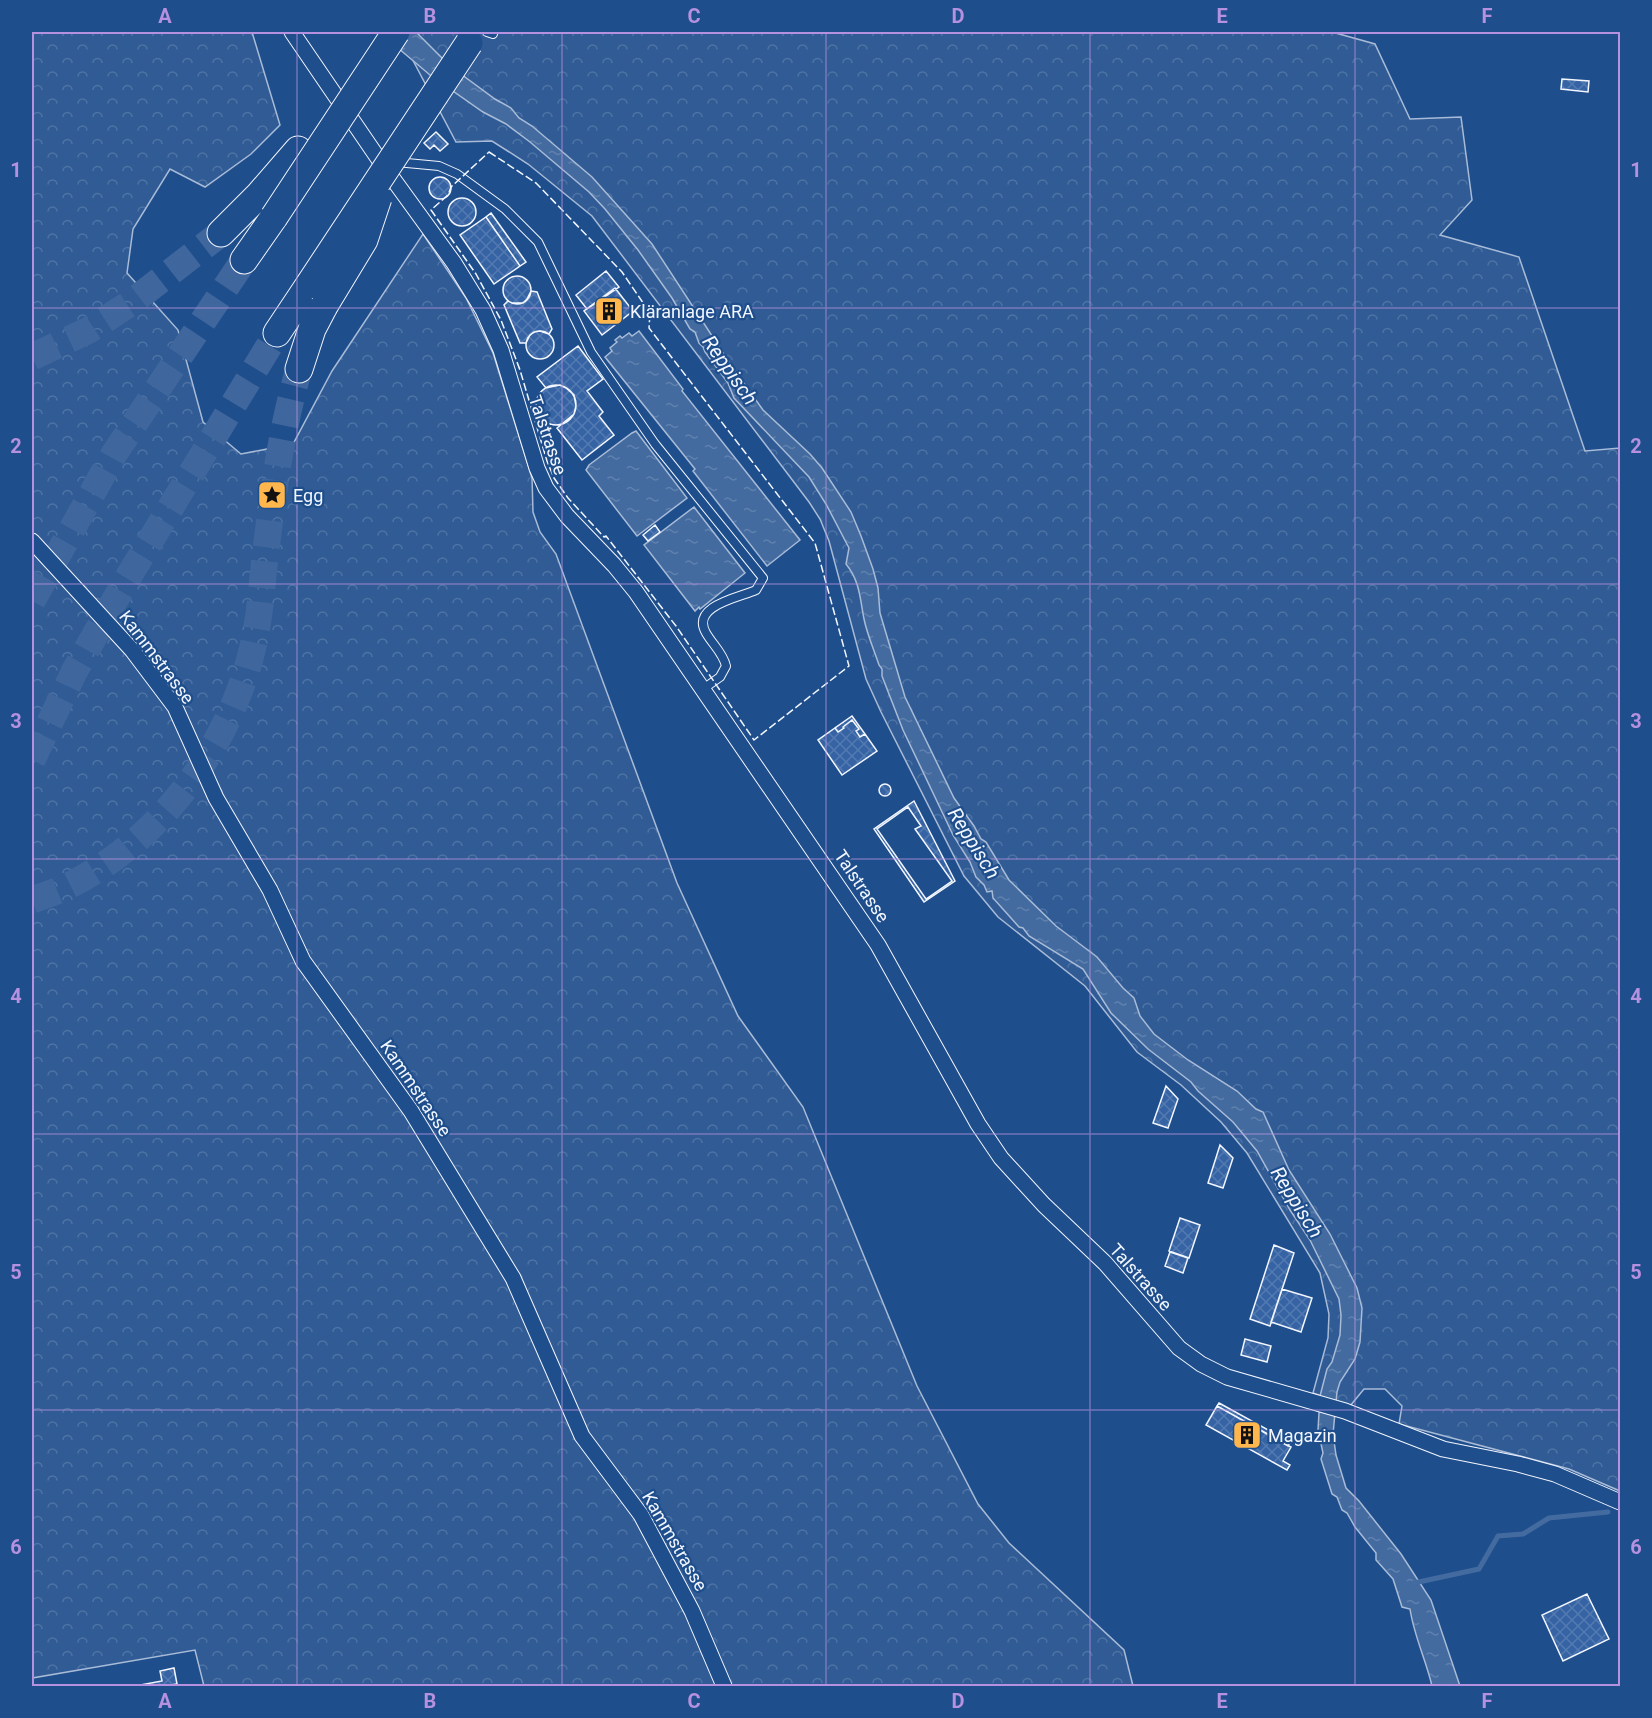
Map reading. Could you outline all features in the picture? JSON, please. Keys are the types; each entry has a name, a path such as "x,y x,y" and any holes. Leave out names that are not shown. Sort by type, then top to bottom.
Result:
{"highway":[{"path":"244,260 267,206 317,126 370,50 391,32"},
{"path":"221,233 267,206 396,32"},
{"path":"278,333 316,295 385,162 486,32"},
{"path":"299,369 312,329 316,295"}],"street":[{"name":"Talstrasse","path":"292,32 385,162 483,310 501,350 537,468 546,488 567,516 626,579 878,945 978,1124 1011,1170 1105,1263 1186,1354 1201,1364 1227,1377 1345,1411 1429,1445 1536,1468 1620,1502"},
{"name":"Kammstrasse","path":"32,541 132,650 175,707 216,798 270,890 303,962 411,1111 513,1278 582,1436 641,1515 692,1611 724,1686"}],"lane":[{"path":"385,162 433,165 451,170 505,209 538,242 591,352 655,444 763,578 756,590 716,605 706,615 705,631 724,658 726,666 720,677 703,689"}],"green space":[{"path":"32,32 252,32 280,125 251,154 205,187 170,169 133,229 127,273 178,330 203,422 241,454 293,444 332,371 423,234 466,298 493,353 532,478 533,512 540,532 556,554 677,883 738,1016 803,1107 917,1386 978,1504 1009,1543 1124,1650 1133,1686 204,1686 195,1650 32,1678"},
{"path":"398,32 1332,32 1375,44 1410,119 1461,117 1472,200 1440,235 1519,257 1585,451 1620,448 1620,1491 1569,1469 1399,1424 1402,1406 1385,1389 1364,1389 1350,1406 1313,1393 1328,1338 1329,1314 1320,1273 1247,1153 1221,1122 1181,1085 1137,1052 1085,986 998,917 964,876 866,679 829,541 820,519 809,502 592,216 528,164 492,141 456,142"}],"water":[{"name":"Reppisch","path":"379,32 416,32 450,66 511,108 519,118 532,126 592,177 652,244 763,410 810,454 851,512 873,569 878,588 880,613 905,697 954,798 981,839 986,842 1009,880 1056,926 1097,957 1134,998 1140,1016 1154,1034 1188,1060 1237,1091 1256,1109 1263,1112 1289,1170 1330,1234 1357,1288 1362,1308 1360,1342 1355,1359 1340,1382 1337,1392 1333,1434 1336,1455 1346,1488 1401,1554 1431,1600 1460,1686 1432,1686 1410,1609 1402,1607 1393,1579 1376,1560 1376,1553 1347,1513 1342,1510 1337,1497 1332,1494 1321,1459 1323,1453 1318,1430 1320,1396 1340,1335 1339,1299 1310,1240 1290,1210 1257,1151 1233,1122 1191,1082 1148,1049 1111,1013 1083,969 1029,936 993,898 992,891 987,892 976,877 970,862 953,835 903,730 867,630 857,584 846,564 849,548 826,504 809,477 734,398 728,383 699,343 695,332 690,329 672,298 638,250 589,192 530,142 430,75"},
{"path":"639,331 683,389 682,391 800,540 767,566 693,471 695,469 605,357 612,351 610,348 620,336 622,338 629,333 632,336"},
{"path":"636,431 687,498 637,536 586,470 589,465"},
{"path":"694,507 745,573 695,611 644,545"}],"building":[{"path":"1562,79 1589,81 1588,92 1561,89"},
{"path":"436,132 448,144 440,151 434,145 430,149 424,143"},
{"path":"440,177 450,184 451,188 444,198 440,199 430,192 429,188 436,178"},
{"path":"462,198 472,202 476,212 472,222 462,226 452,222 448,212 452,202"},
{"path":"491,213 526,262 520,266 486,217"},
{"path":"486,217 520,266 494,284 460,235"},
{"path":"606,271 619,287 587,309 576,295"},
{"path":"517,276 527,280 531,290 527,300 517,304 507,300 503,290 507,280"},
{"name":"Kläranlage ARA","path":"615,288 633,311 602,335 584,311"},
{"path":"531,291 537,292 552,329 549,334 534,332 526,343 520,343 504,305 508,301 523,303"},
{"path":"540,331 550,335 554,345 550,355 540,359 530,355 526,345 530,335"},
{"path":"578,346 603,379 587,391 603,412 599,416 614,435 582,460 557,428 574,414 576,406 574,395 560,385 546,388 537,377"},
{"path":"556,385 570,391 576,405 570,419 556,425 542,419 536,405 542,391"},
{"path":"655,525 660,532 648,541 643,535"},
{"path":"852,716 865,734 860,737 856,731 859,729 852,720 838,732 835,728"},
{"path":"852,720 859,729 856,731 860,737 865,734 877,751 842,775 818,740 835,728 838,732"},
{"path":"885,784 891,790 885,796 879,790"},
{"path":"914,801 955,881 924,902 874,829","holes":["908,807 921,826 915,829 952,881 926,899 877,829"]},
{"path":"1166,1086 1178,1099 1168,1128 1153,1123"},
{"path":"1220,1145 1233,1158 1223,1188 1208,1183"},
{"path":"1180,1218 1200,1225 1189,1258 1169,1251"},
{"path":"1274,1245 1294,1253 1270,1326 1250,1319"},
{"path":"1170,1252 1188,1258 1183,1273 1165,1266"},
{"path":"1282,1289 1312,1298 1301,1332 1271,1322"},
{"path":"1245,1339 1271,1346 1267,1362 1241,1355"},
{"path":"1219,1403 1290,1442 1288,1446 1217,1406"},
{"name":"Magazin","path":"1217,1406 1291,1447 1283,1461 1290,1465 1287,1470 1206,1425"},
{"path":"1587,1594 1609,1639 1563,1661 1542,1615"},
{"path":"174,1668 177,1684 135,1686 162,1681 160,1671"}],"waterway":[{"path":"1414,1583 1479,1569 1498,1536 1523,1534 1549,1518 1608,1512"}],"tunnel":[{"path":"32,357 89,330 132,302 221,233"},
{"path":"32,601 114,454 244,260"},
{"path":"32,760 74,672 124,584 277,333"},
{"path":"32,900 66,887 100,868 132,844 161,817 187,786 210,752 229,717 254,642 278,462 299,369"}],"fence":[{"path":"489,152 536,183 622,272 650,313 649,328 815,543 849,666 754,740 676,626 606,536 604,537 568,498 554,478 520,370 501,320 476,274 431,210 448,195 451,187 489,152"}],"place":[{"name":"Kläranlage ARA","path":"609,311"},
{"name":"Egg","path":"272,495"},
{"name":"Magazin","path":"1247,1435"}]}
